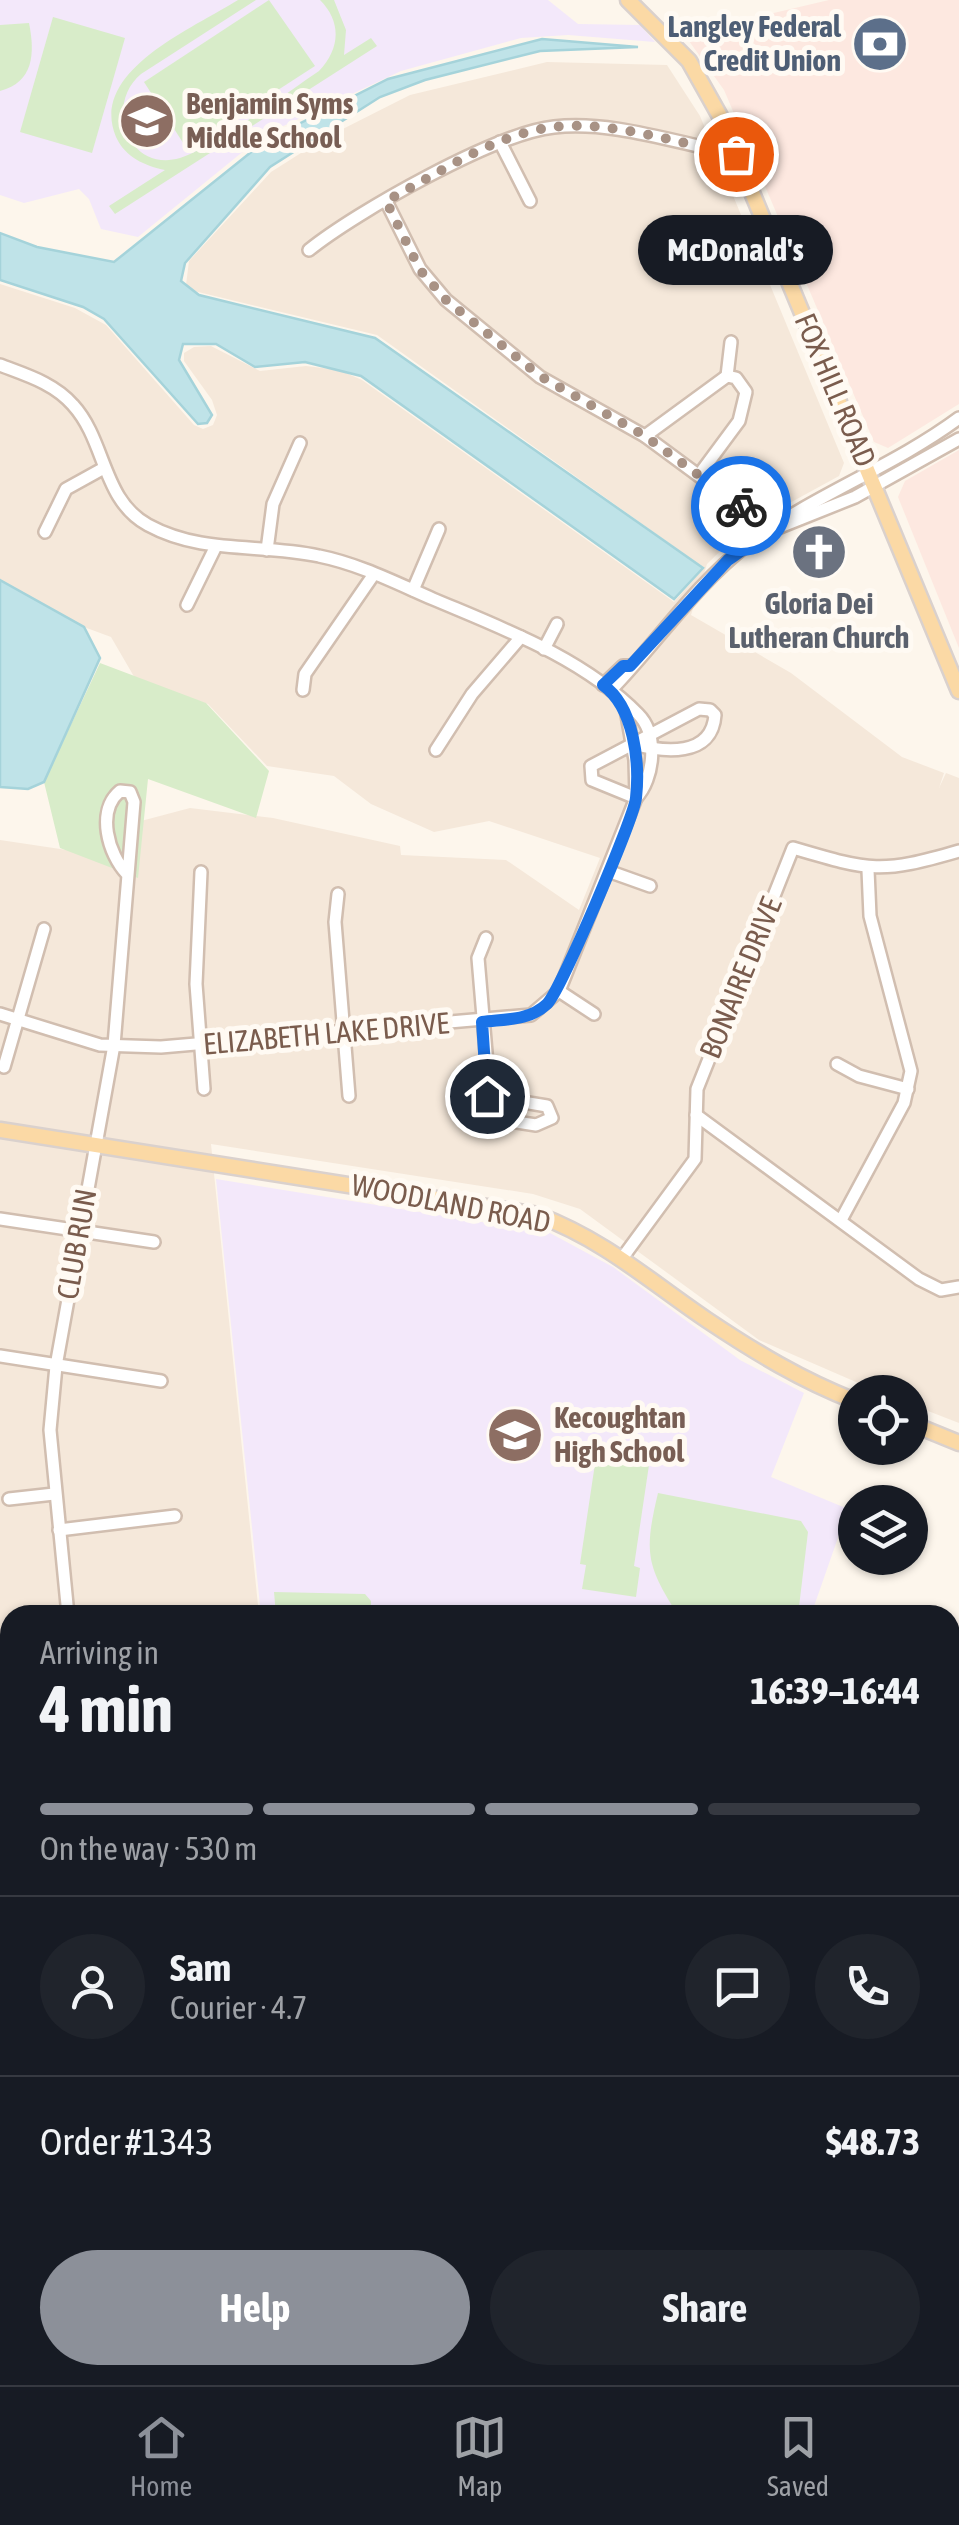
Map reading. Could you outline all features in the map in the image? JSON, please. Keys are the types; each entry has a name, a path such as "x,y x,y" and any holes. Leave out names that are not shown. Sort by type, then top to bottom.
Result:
{"main road":[{"name":"FOX HILL ROAD","path":"628,0 689,61 736,154 955,671 959,691"},
{"name":"WOODLAND ROAD","path":"0,1130 538,1215 581,1232 623,1256 705,1319 796,1378 838,1394"},
{"path":"928,1430 959,1443"}],"street":[{"path":"309,250 334,230 386,201 500,142 529,132 579,126 736,154"},
{"path":"500,142 530,201"},
{"path":"386,201 420,270 446,300 540,376 645,436 772,529"},
{"path":"645,436 727,376 731,342"},
{"path":"0,365 43,382 73,405 133,516 182,539 215,548 322,556 374,574 544,648 607,687 641,718 649,742 650,773 636,798 558,990 594,1014"},
{"path":"699,474 744,411 746,392 736,378 727,376"},
{"path":"607,687 728,560 797,510 959,418"},
{"path":"772,529 801,521 875,486 959,439"},
{"path":"267,550 273,504 300,443"},
{"path":"45,532 66,489 104,468"},
{"path":"413,590 439,529"},
{"path":"187,605 215,548"},
{"path":"303,690 305,674 374,574"},
{"path":"544,648 556,624"},
{"path":"436,750 472,694 521,636"},
{"path":"624,704 633,744 636,798"},
{"path":"636,798 596,782 589,773 593,764 633,744 649,742 680,750 697,745 709,734 715,715 710,710 699,710 649,742"},
{"name":"CLUB RUN","path":"67,1605 50,1430 56,1366 114,1045 134,802 130,792 120,791 110,803 108,834 112,856 127,874"},
{"name":"BONAIRE DRIVE","path":"623,1256 695,1159 696,1088 794,848 868,870 904,868 959,851"},
{"path":"841,1220 908,1089 910,1053 870,916 868,870"},
{"path":"608,871 650,886"},
{"path":"201,872 196,984 204,1089"},
{"path":"338,894 335,922 349,1096"},
{"path":"4,1067 44,928"},
{"path":"486,938 478,958 487,1096 494,1115 504,1120 540,1125 552,1118 551,1108 542,1104 487,1096"},
{"name":"ELIZABETH LAKE DRIVE","path":"0,1014 114,1045 201,1044 531,1015 558,990"},
{"path":"837,1064 859,1076 908,1089"},
{"path":"696,1115 919,1279 942,1290 959,1287"},
{"path":"0,1219 154,1242"},
{"path":"0,1356 161,1382"},
{"path":"8,1499 54,1494"},
{"path":"59,1530 175,1516"}],"shaded area":[{"name":"Benjamin Syms Middle School","path":"0,0 548,0 578,24 640,25 655,42 568,35 521,38 401,71 262,136 138,237 101,229 89,199 79,189 24,203 0,195"},
{"path":"829,0 959,0 959,404 888,448 874,442 724,90 684,34"},
{"path":"547,62 667,65 700,116 844,463 839,476 744,528 707,564 691,615 791,673 902,757 944,773 939,788 946,773 959,778 959,1423 928,1411 928,1375 840,1375 759,1340 580,1209 533,1194 211,1144 258,1605 0,1605 0,840 67,850 141,821 190,808 273,818 400,846 401,855 506,860 579,910 600,858 489,821 434,832 371,804 334,776 267,766 208,704 136,680 111,637 84,627 0,580 0,284 75,308 106,325 194,425 203,429 213,425 217,415 212,400 184,361 184,353 194,347 211,346 260,371 306,366 339,370 362,380 674,602 704,568 377,335 194,291 186,285 189,261 271,172 323,139 410,95"},
{"path":"959,450 959,648 898,497 905,481"},
{"name":"Kecoughtan High School","path":"216,1179 550,1233 613,1267 740,1360 804,1393 771,1477 838,1505 838,1538 814,1605 260,1605"}],"green space":[{"path":"238,0 256,0 141,74 130,87 123,118 135,146 147,156 162,160 194,152 319,71 331,54 336,36 332,17 320,0 334,0 346,30 344,55 371,38 377,46 115,214 109,206 165,170 136,160 120,144 111,113 117,92 150,54"},
{"path":"269,0 315,66 187,149 144,82"},
{"path":"53,17 125,38 92,153 20,132"},
{"path":"29,23 30,65 20,81 0,91 0,25"},
{"path":"100,663 206,703 269,771 256,818 148,779 138,878 60,848 44,782"},
{"path":"596,1457 649,1465 634,1566 640,1568 636,1597 582,1589 586,1565 580,1564"},
{"path":"658,1493 801,1521 808,1532 799,1605 672,1605 654,1570 651,1530"},
{"path":"274,1592 365,1594 371,1601 371,1605 275,1605"}],"water":[{"path":"542,39 638,47 540,51 425,80 380,97 270,167 185,263 181,281 199,295 375,338 703,568 674,599 361,376 305,362 255,367 216,344 183,344 179,360 212,415 207,423 198,424 104,319 83,307 0,280 0,233 37,247 114,262 265,141 388,79"},
{"path":"0,580 84,627 100,658 44,782 28,789 0,787"}],"way so far":[{"path":"736,154 601,129 555,126 500,142 386,201 420,270 446,300 540,376 645,436 741,506"}],"place":[{"name":"Langley Federal Credit Union","path":"880,44"},
{"name":"Benjamin Syms Middle School","path":"147,121"},
{"name":"McDonald's","path":"736,154"},
{"name":"Gloria Dei Lutheran Church","path":"819,552"},
{"name":"Kecoughtan High School","path":"515,1435"}],"route":[{"path":"487,1096 482,1022 531,1015 558,990 636,798 633,744 624,704 603,685 623,666 630,666 728,560 772,529 741,506"}]}
